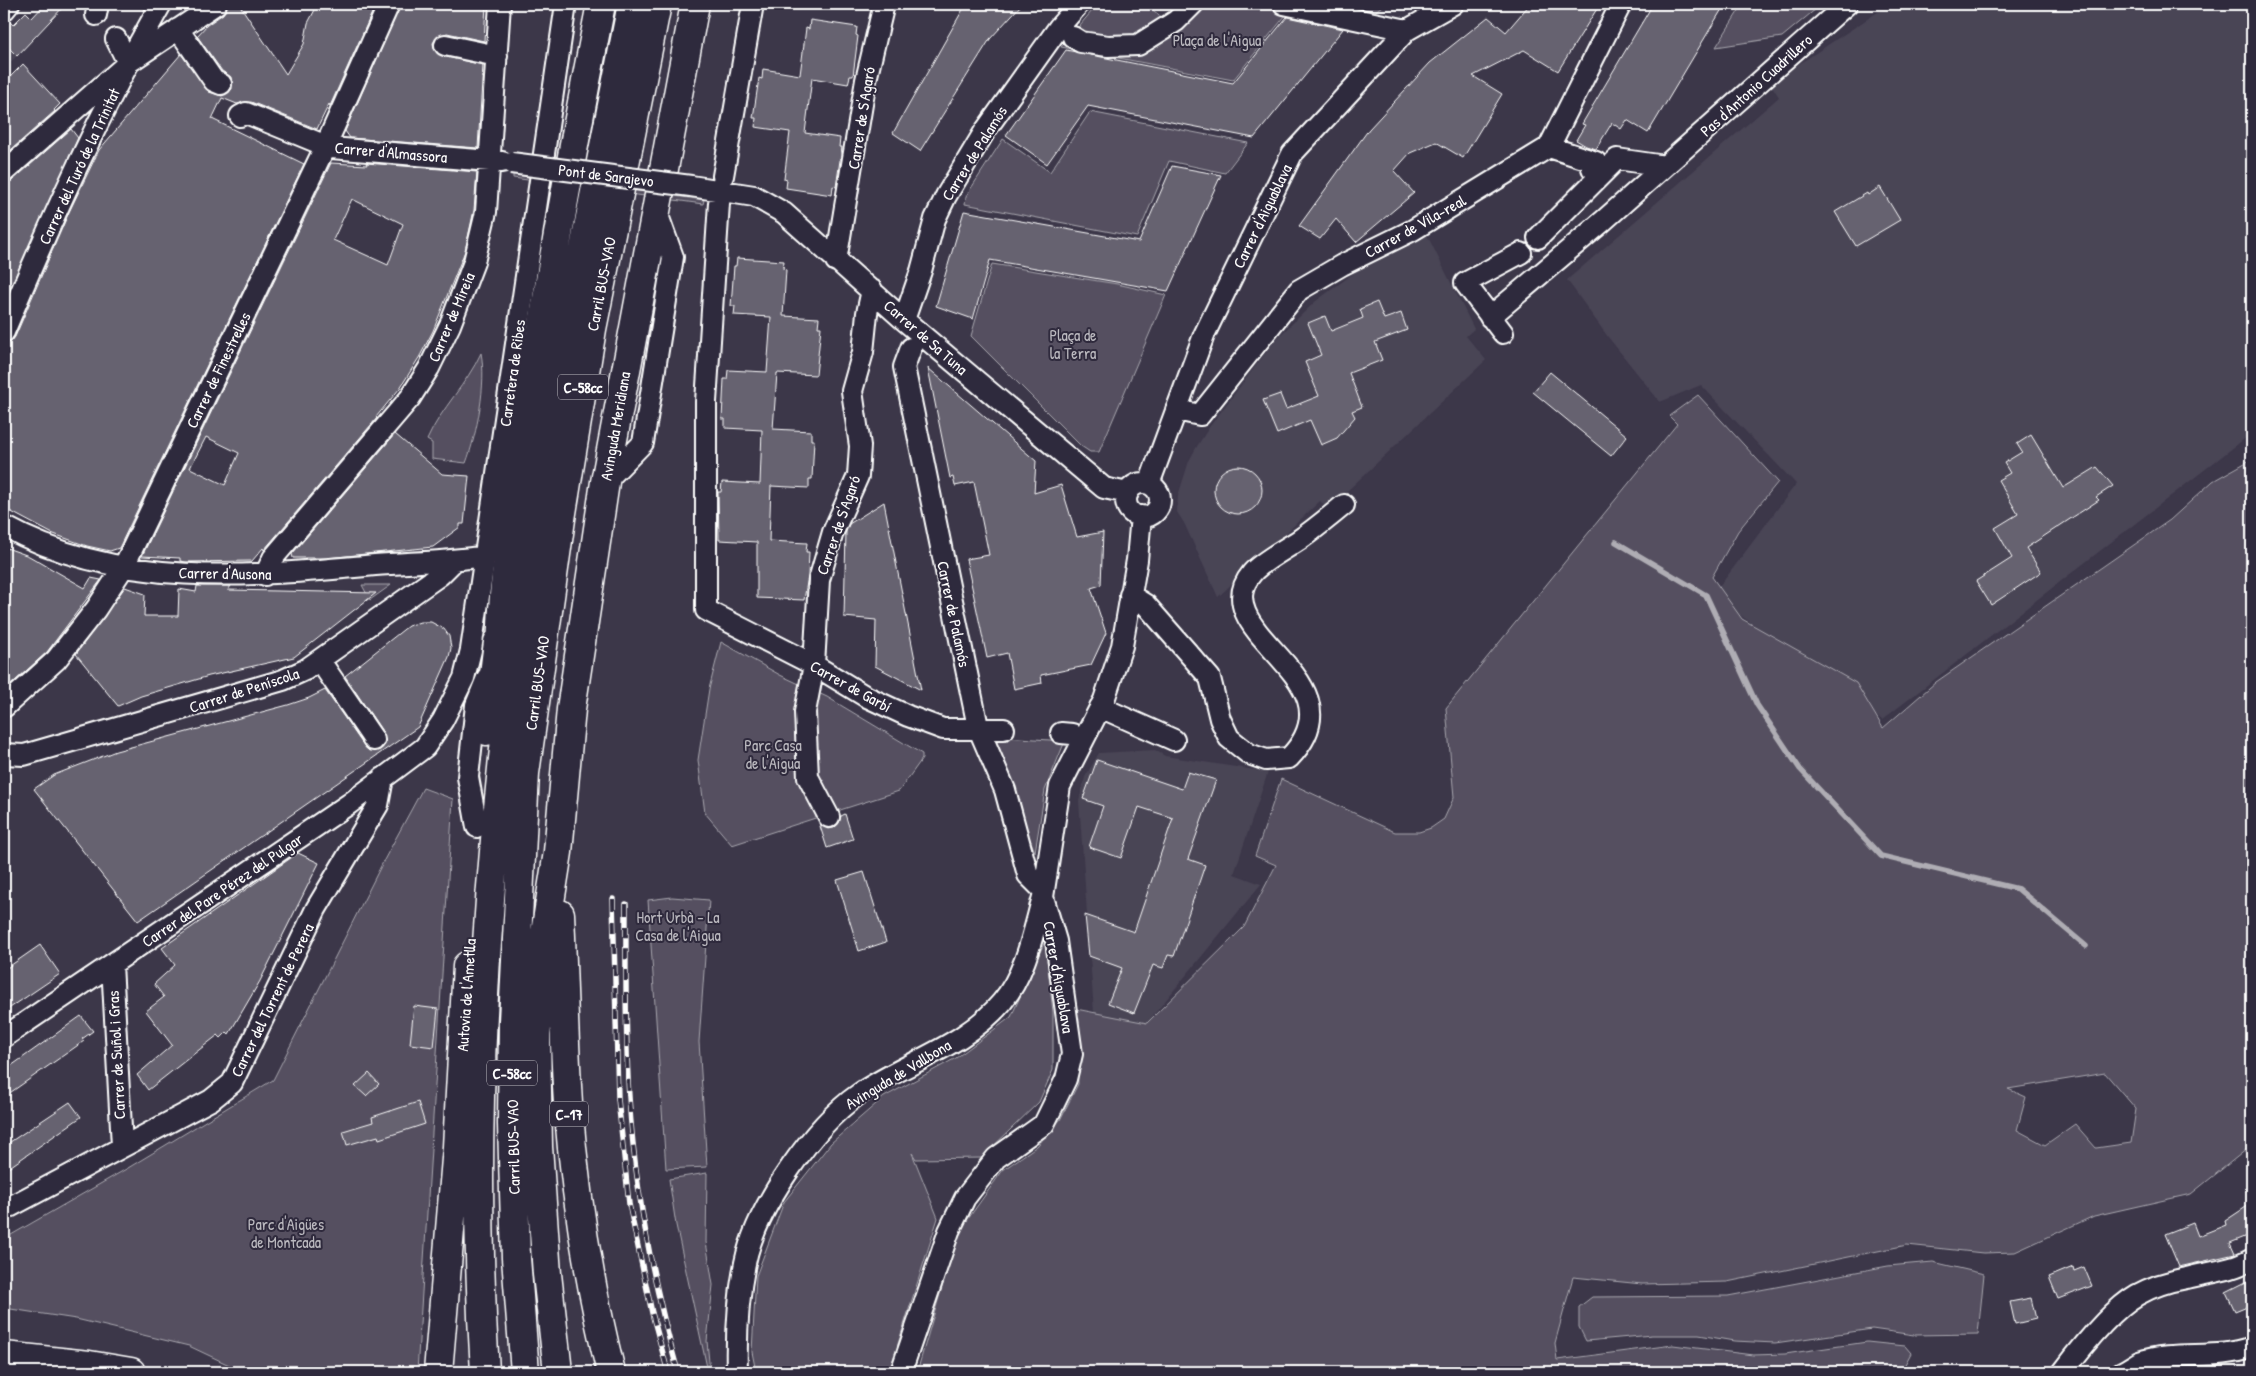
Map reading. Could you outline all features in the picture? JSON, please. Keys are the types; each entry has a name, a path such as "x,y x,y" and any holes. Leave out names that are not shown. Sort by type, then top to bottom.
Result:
{"highway":[{"path":"575,132 585,4"},
{"path":"501,778 501,618 545,304 575,132 601,4"},
{"path":"484,1372 480,1248 482,1073 486,952 501,778 526,577 550,437 632,4"},
{"name":"Carril BUS-VAO","path":"525,1372 516,1248 512,1124 513,1022 525,773 560,519 592,329 657,4"},
{"name":"Avinguda Meridiana","path":"558,852 571,708 604,482 694,4"},
{"name":"Autovia de l'Ametlla","path":"438,1372 457,1146 477,827 501,618"},
{"path":"558,852 540,964 536,1036 542,1211 558,1372"},
{"name":"C-17","path":"558,852 568,1103 575,1174 594,1296 611,1372"},
{"path":"482,1073 506,1372"},
{"path":"4,1356 89,1364 130,1372"}],"street":[{"path":"4,10 9,4"},
{"name":"Carrer del Turó de la Trinitat","path":"4,332 54,216 128,63 161,4"},
{"path":"4,172 128,63 216,4"},
{"name":"Carrer de Finestrelles","path":"4,707 56,660 96,609 123,568 325,147 389,4"},
{"name":"Carrer de Mireia","path":"265,575 273,558 410,398 434,360 463,294 481,240 486,212 500,4"},
{"name":"Carretera de Ribes","path":"435,735 468,665 566,4"},
{"path":"721,190 753,4"},
{"name":"Carrer de S'Agaró","path":"836,262 866,80 884,4"},
{"name":"Carrer de Palamós","path":"904,320 921,271 935,219 946,196 985,130 1059,27 1079,4"},
{"path":"1073,37 1081,42 1108,46 1138,45 1176,21 1193,4"},
{"path":"1284,4 1407,30"},
{"name":"Carrer d'Aiguablava","path":"1149,484 1204,335 1292,154 1407,30 1452,4"},
{"path":"1582,164 1549,146 1621,4"},
{"name":"Pas d'Antonio Cuadrillero","path":"1490,317 1665,166 1847,4"},
{"path":"178,29 217,84"},
{"path":"115,41 128,63"},
{"path":"445,45 497,56"},
{"name":"Carrer d'Almassora","path":"243,115 325,147 490,160"},
{"name":"Carrer de Vila-real","path":"1176,410 1200,415 1299,290 1342,265 1413,230 1549,146"},
{"path":"1538,238 1568,198 1617,159 1665,166"},
{"name":"Pont de Sarajevo","path":"490,160 721,190"},
{"name":"Carrer de Sa Tuna","path":"721,190 754,196 784,213 836,262 872,290 904,320 1104,488 1128,494"},
{"name":"Carrer de Garbí","path":"721,190 706,402 706,610 814,666 865,696 908,716 943,728 1004,729"},
{"path":"1503,333 1465,283 1521,253"},
{"name":"Carrer de S'Agaró","path":"829,817 808,777 805,712 814,666 818,580 833,532 858,476 860,446 852,392 863,352 872,290"},
{"name":"Carrer de Palamós","path":"911,348 904,367 978,728 1005,790 1028,875 1044,894"},
{"path":"1139,483 1149,484 1158,491 1159,506 1152,514 1141,516 1129,508 1128,494 1139,483"},
{"path":"1130,595 1146,605 1210,678 1220,719 1229,738 1249,754 1266,760 1289,758 1301,745 1310,727 1310,702 1300,683 1245,614 1241,596 1252,572 1300,539 1344,505"},
{"name":"Carrer d'Aiguablava","path":"901,1372 949,1231 965,1198 996,1158 1044,1124 1066,1079 1072,1054 1056,942 1044,894 1060,786 1100,707 1122,646 1141,516"},
{"name":"Carrer d'Ausona","path":"4,526 66,553 123,568 243,576 418,561 454,561"},
{"path":"454,561 484,556"},
{"name":"Carrer de Peníscola","path":"4,754 24,755 273,682 305,670 440,574 454,561"},
{"path":"320,660 374,740"},
{"path":"1100,707 1174,740"},
{"name":"Carrer del Pare Pérez del Pulgar","path":"4,1037 349,804 425,747 435,735"},
{"name":"Carrer del Torrent de Perera","path":"4,1210 211,1100 232,1083 316,909 378,805 383,778"},
{"path":"349,804 368,820"},
{"name":"Avinguda de Vallbona","path":"737,1372 736,1343 745,1263 755,1232 783,1179 800,1152 834,1114 859,1094 939,1051 976,1025 1001,1002 1021,970 1044,894"},
{"name":"Carrer de Suñol i Gras","path":"112,964 122,1146"},
{"path":"2063,1372 2084,1343 2121,1307 2137,1295 2187,1278 2212,1274 2252,1259"},
{"path":"2122,1372 2139,1362 2176,1356 2237,1353 2252,1347"},
{"path":"2159,1372 2176,1356"}],"shaded area":[{"path":"1890,4 2252,4 2252,433 1882,720 1713,595 1796,484 1701,385 1660,402 1608,337 1567,280 1779,97 1770,83"},
{"path":"4,43 17,56 4,68"},
{"path":"1427,235 1474,329 1466,336 1486,360 1328,509 1320,501 1218,597 1184,523 1177,512 1178,496 1189,461 1196,448 1210,426 1276,339 1316,301 1369,262"},
{"path":"1155,750 1165,756 1268,772 1234,874 1261,884 1147,1023 1094,1013 1079,801 1085,777 1099,753"}],"green space":[{"name":"Plaça de l'Aigua","path":"1098,4 1145,4 1163,18 1176,4 1384,4 1359,26 1290,10 1233,80 1061,47"},
{"path":"1743,4 1822,4 1782,37 1716,47"},
{"path":"1090,112 1248,143 1225,173 1169,161 1137,237 965,204 966,196 1003,139 1050,172"},
{"path":"513,174 704,200 703,204 513,178"},
{"name":"Plaça de la Terra","path":"992,264 1117,284 1166,295 1099,452 1090,452 1081,446 971,336"},
{"path":"481,353 483,379 480,408 474,438 466,463 432,459 432,443 427,440 439,417 469,375"},
{"path":"1698,395 1778,482 1738,531 1712,577 1742,619 1856,683 1883,728 1936,682 2170,520 2213,481 2252,459 2252,1145 2191,1194 2094,1216 2015,1252 1983,1253 1907,1245 1727,1282 1642,1284 1573,1277 1555,1343 1557,1360 1673,1345 1753,1355 1785,1354 1867,1342 1905,1346 1911,1353 1901,1372 917,1372 958,1233 1003,1170 1037,1146 1060,1120 1078,1084 1076,1009 1147,1023 1244,927 1276,865 1255,856 1281,779 1395,832 1419,832 1431,828 1444,819 1454,797 1446,708 1677,424 1669,416","holes":["2105,1073 2136,1109 2131,1143 2096,1148 2075,1124 2045,1145 2017,1130 2026,1097 2008,1089"]},
{"path":"362,585 391,585 370,600"},
{"name":"Parc Casa de l'Aigua","path":"721,642 780,675 827,697 922,754 922,759 899,791 732,845 705,813 698,760 709,689"},
{"path":"989,736 1065,741 1045,790 1035,852"},
{"name":"Parc d'Aigües de Montcada","path":"423,788 453,799 417,1372 244,1372 189,1346 76,1319 4,1308 4,1239 128,1168 273,1080 383,862"},
{"name":"Hort Urbà - La Casa de l'Aigua","path":"672,897 709,900 699,1042 707,1167 666,1169 648,900"},
{"path":"1045,941 1053,1012 1053,1070 1039,1102 981,1158 916,1159 912,1153 938,1218 889,1372 756,1372 752,1352 756,1276 784,1202 831,1143 884,1097 956,1058 1011,1017"},
{"path":"707,1173 706,1242 713,1285 707,1341 710,1372 708,1372 676,1225 669,1179"},
{"path":"1933,1262 1984,1274 1978,1334 1914,1335 1872,1329 1775,1343 1734,1341 1699,1335 1652,1335 1586,1341 1579,1327 1579,1307 1592,1297 1728,1296 1888,1266"}],"building":[{"path":"45,4 66,4 17,56 4,43 4,22 9,21 13,25 26,12 32,18"},
{"path":"228,4 239,4 286,74 304,44 308,23 318,4 376,4 330,106 329,104 317,129 251,102 237,104 222,98 212,119 304,164 119,548 110,551 87,546 51,533 4,508 4,344 11,342 15,337 69,212 99,150 181,54 209,92 222,96 232,89 231,77 222,71 197,36 207,25 223,14"},
{"path":"401,4 486,4 484,41 447,33 437,37 433,43 434,49 442,56 483,65 478,148 350,138 345,131"},
{"path":"966,4 1022,4 990,39 920,151 893,133"},
{"path":"1530,4 1600,4 1558,71 1524,50 1473,76 1502,94 1463,158 1436,142 1410,153 1394,171 1414,193 1356,242 1336,219 1320,239 1299,226 1369,129 1430,63 1488,17 1506,32"},
{"path":"1653,4 1725,4 1648,133 1627,120 1621,129 1612,123 1596,149 1586,146 1576,140 1585,125 1582,124"},
{"path":"1287,17 1343,29 1254,138 1088,106 1047,164 1006,135 1066,50 1233,83"},
{"path":"810,20 857,27 856,35 858,36 853,76 850,76 848,84 812,78 805,133 840,138 839,147 842,147 836,187 833,186 832,195 786,188 787,180 784,179 790,132 755,127 756,118 753,118 759,78 762,79 763,69 800,75 806,28 809,29"},
{"path":"23,64 60,104 55,111 4,156 4,83"},
{"path":"71,129 78,138 4,302 4,184 12,181"},
{"path":"331,163 367,165 366,163 477,172 474,210 465,251 433,331 420,356 400,388 377,418 264,550 263,548 252,561 186,562 180,561 180,558 142,556","holes":["352,199 403,224 388,265 333,240","206,437 239,453 225,485 190,468"]},
{"path":"1172,166 1221,175 1168,291 990,260 973,319 936,306 964,211 1139,242"},
{"path":"1880,187 1900,220 1856,246 1835,212"},
{"path":"737,258 784,261 783,269 786,270 783,316 819,318 818,327 821,327 816,375 777,373 773,429 811,431 811,440 814,440 812,479 809,479 809,488 771,486 769,541 807,543 806,552 809,552 808,576 804,600 757,598 757,542 719,540 718,492 721,492 722,482 760,484 762,430 725,428 725,419 722,419 724,379 727,379 728,370 767,372 771,317 734,315 735,306 731,306 734,266 736,266"},
{"path":"1377,302 1384,319 1401,313 1407,330 1375,342 1382,360 1349,373 1362,407 1352,411 1355,417 1337,438 1321,445 1310,420 1277,434 1263,400 1280,394 1286,409 1319,396 1305,362 1321,355 1308,323 1325,316 1331,331 1363,318 1360,309"},
{"path":"928,368 1036,461 1034,493 1061,485 1077,537 1103,532 1101,585 1091,588 1106,633 1091,665 1041,675 1042,683 1014,689 1007,653 987,658 966,559 989,555 974,482 955,486 953,477 950,478"},
{"path":"1550,372 1627,436 1611,456 1533,392"},
{"path":"395,434 442,474 469,476 464,524 460,524 460,527 433,547 327,558 293,558 292,554"},
{"path":"2031,435 2063,488 2097,467 2113,486 2096,497 2099,500 2026,548 2041,572 1991,605 1976,581 2012,558 1995,528 2018,514 1998,480 2010,473 2004,463 2022,452 2017,444"},
{"path":"1238,466 1247,468 1255,473 1260,481 1262,490 1260,499 1255,507 1247,512 1238,514 1229,512 1221,507 1216,499 1214,490 1216,481 1221,473 1229,468"},
{"path":"884,502 921,690 875,666 876,620 844,617 846,531 849,524"},
{"path":"4,547 29,556 85,588 91,578 101,580 47,652 4,691 4,615 10,595 4,593"},
{"path":"197,586 231,586 228,590 376,593 294,657 209,676 141,696 118,706 76,654 125,587 145,594 144,616 178,616 179,589 196,592"},
{"path":"420,622 431,622 444,629 449,636 451,648 449,657 418,727 138,921 34,789 54,775 116,751 288,705 325,690 365,747 369,751 380,750 385,745 384,734 345,676 408,626"},
{"path":"1097,760 1182,789 1188,772 1216,780 1188,859 1205,865 1174,956 1168,955 1163,968 1153,965 1134,1013 1108,1003 1122,968 1089,956 1085,915 1134,932 1173,818 1139,807 1121,858 1089,847 1103,806 1083,799"},
{"path":"845,814 853,839 827,848 819,823 828,829 834,828 839,823 841,816"},
{"path":"298,853 319,863 260,981 229,1034 227,1032 221,1038 218,1035 148,1090 137,1075 172,1045 146,1011 164,997 154,984 175,965 162,948"},
{"path":"864,872 886,942 859,951 837,880"},
{"path":"40,945 60,974 4,1012 4,970"},
{"path":"414,1006 438,1009 434,1047 410,1044"},
{"path":"81,1016 93,1031 82,1039 84,1041 4,1097 4,1071"},
{"path":"369,1073 379,1084 366,1096 355,1086"},
{"path":"70,1102 81,1117 4,1171 4,1146"},
{"path":"418,1102 425,1124 379,1139 378,1136 347,1145 343,1131 373,1122 372,1117"},
{"path":"2252,1203 2252,1230 2249,1233 2250,1235 2230,1243 2235,1254 2179,1267 2165,1234 2193,1223 2198,1236 2226,1225 2225,1221"},
{"path":"2073,1267 2074,1271 2084,1267 2092,1286 2058,1299 2049,1277"},
{"path":"2252,1279 2252,1304 2235,1311 2226,1292"},
{"path":"2031,1298 2036,1319 2015,1324 2010,1302"}],"waterway":[{"path":"1616,542 1706,595 1757,705 1800,769 1881,856 2018,889 2086,946"}],"railway":[{"path":"613,899 618,1099 629,1204 652,1313 668,1372"},
{"path":"626,904 627,1049 632,1132 646,1236 678,1372"}]}
